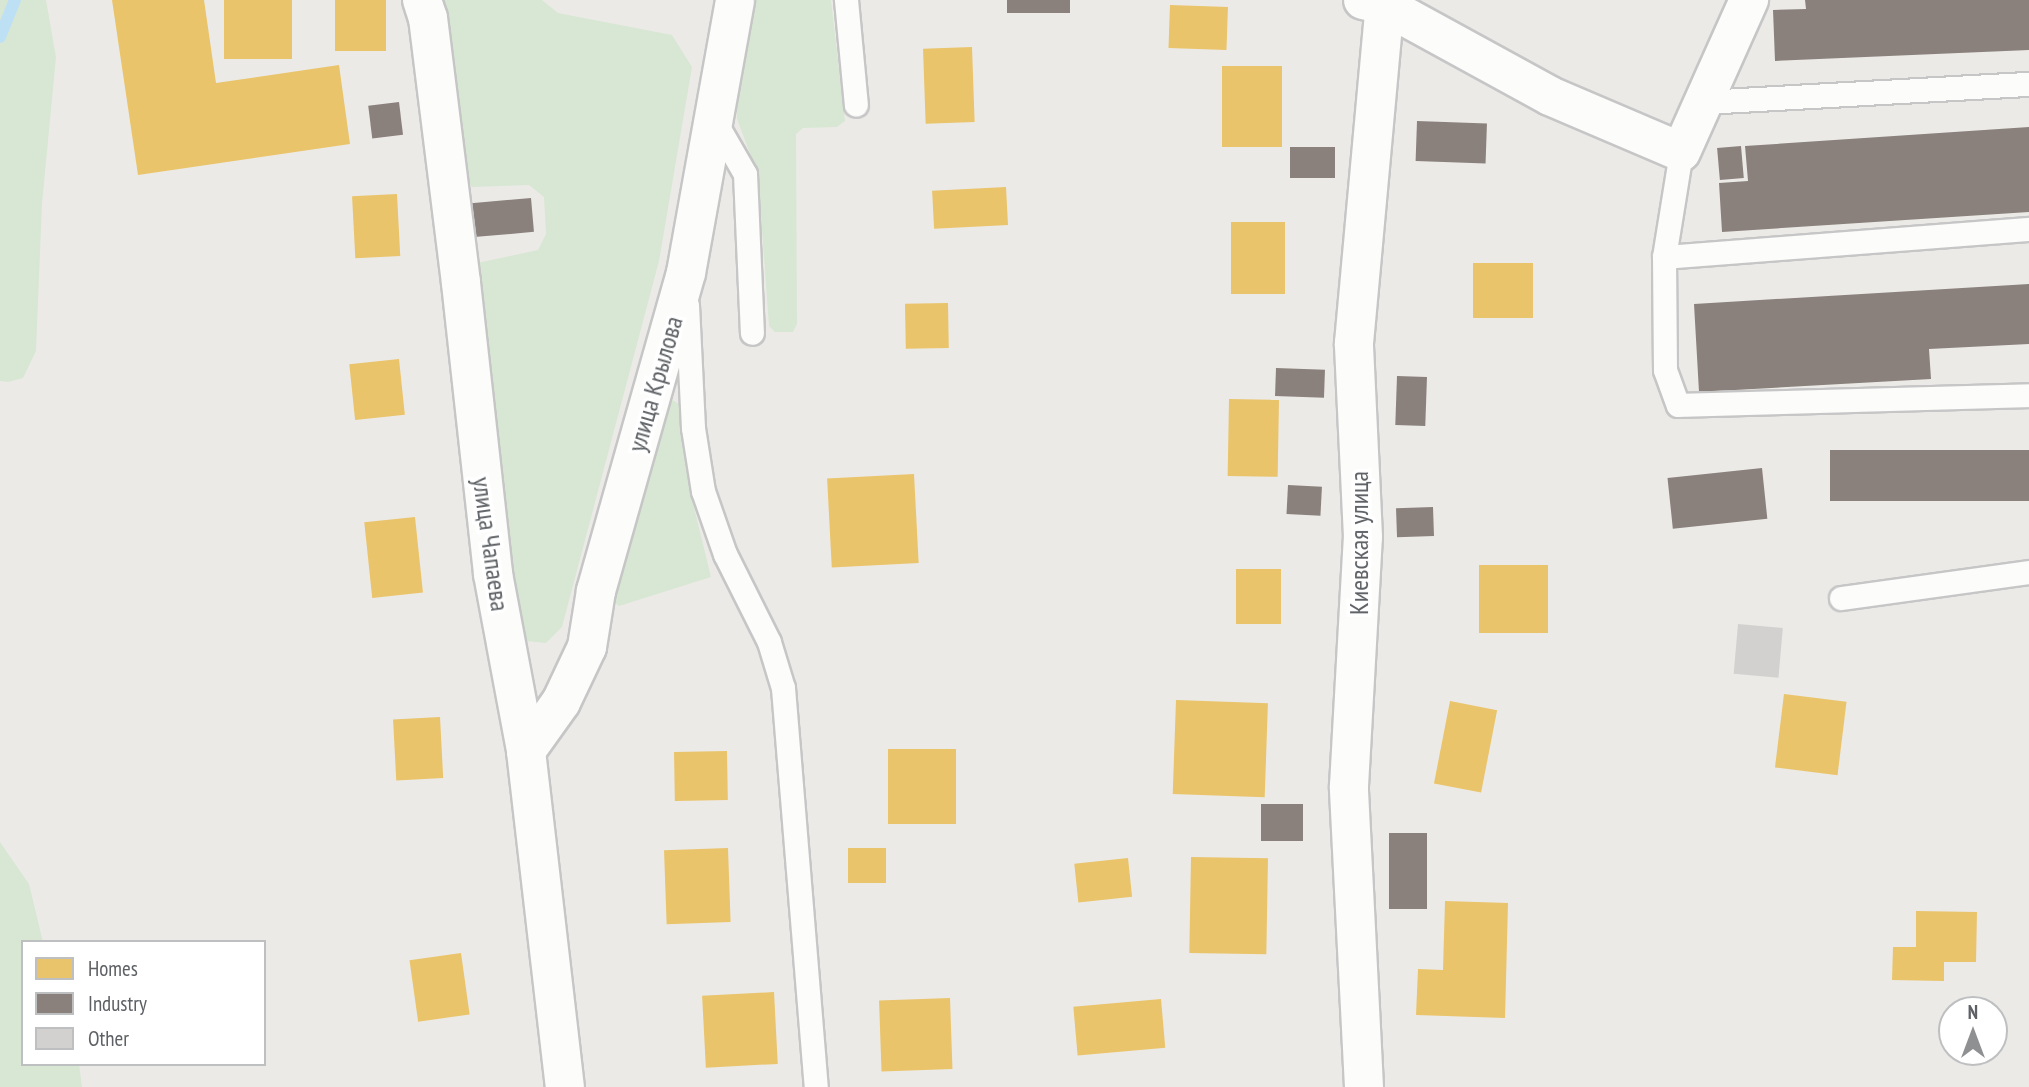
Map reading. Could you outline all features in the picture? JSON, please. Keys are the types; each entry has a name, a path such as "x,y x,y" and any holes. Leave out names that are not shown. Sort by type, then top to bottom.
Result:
{"street":[{"name":"улица Чапаева","path":"422,0 428,18 461,283 493,574 526,751 565,1087"},
{"name":"улица Крылова","path":"526,751 561,702 587,647 596,591 686,274 735,0"},
{"path":"1377,2 1550,96 1681,152 1749,0"},
{"name":"Киевская улица","path":"1367,1087 1349,786 1363,537 1354,343 1377,2"}],"lane":[{"path":"846,0 856,105"},
{"path":"1704,102 2029,83"},
{"path":"714,120 745,174 752,333"},
{"path":"1681,152 1664,257 1665,370 1678,405 2029,395"},
{"path":"1664,257 2029,229"},
{"path":"686,274 693,428 703,491 726,554 769,642 783,688 816,1087"},
{"path":"1841,598 2029,572"}],"green space":[{"path":"0,0 46,0 56,57 42,204 36,351 23,378 8,382 0,381"},
{"path":"439,0 542,0 558,13 672,35 692,67 659,261 562,627 546,643 516,640 477,263 538,250 546,234 544,197 529,185 472,187 463,174"},
{"path":"752,0 831,0 845,121 837,127 803,128 796,134 797,324 793,332 775,332 769,326 758,175 737,119 736,98"},
{"path":"665,396 679,404 691,495 711,577 619,606 608,597"},
{"path":"0,842 29,884 43,940 21,940 21,1066 79,1066 82,1087 0,1087"}],"building: Homes":[{"path":"112,0 204,0 216,83 339,65 350,144 138,175"},
{"path":"224,0 292,0 292,59 224,59"},
{"path":"335,0 386,0 386,51 335,51"},
{"path":"1170,5 1228,7 1226,50 1168,48"},
{"path":"972,47 975,122 926,124 923,49"},
{"path":"1222,66 1282,66 1282,147 1222,147"},
{"path":"1006,187 1008,225 934,229 932,191"},
{"path":"397,194 400,256 355,258 352,196"},
{"path":"1231,222 1285,222 1285,294 1231,294"},
{"path":"1473,263 1533,263 1533,318 1473,318"},
{"path":"948,303 949,348 906,349 905,304"},
{"path":"399,359 405,415 355,420 349,364"},
{"path":"1229,399 1279,400 1278,477 1228,476"},
{"path":"914,474 919,563 832,567 827,479"},
{"path":"415,517 423,593 372,598 364,522"},
{"path":"1479,565 1548,565 1548,633 1479,633"},
{"path":"1236,569 1281,569 1281,624 1236,624"},
{"path":"1784,694 1847,702 1838,775 1775,767"},
{"path":"1176,700 1268,703 1265,797 1173,794"},
{"path":"1450,701 1497,710 1481,793 1434,783"},
{"path":"440,717 443,778 396,780 393,719"},
{"path":"888,749 956,749 956,824 888,824"},
{"path":"727,751 728,800 675,801 674,752"},
{"path":"728,848 731,922 667,924 664,850"},
{"path":"848,848 886,848 886,883 848,883"},
{"path":"1191,857 1268,858 1266,954 1189,953"},
{"path":"1128,858 1132,897 1078,902 1074,864"},
{"path":"1445,901 1508,903 1505,1018 1416,1015 1418,969 1443,970"},
{"path":"1916,911 1977,912 1976,962 1944,962 1944,981 1892,980 1893,947 1916,947"},
{"path":"461,953 470,1014 418,1022 410,960"},
{"path":"774,992 778,1064 706,1068 702,996"},
{"path":"950,998 952,1069 882,1071 879,1000"},
{"path":"1161,999 1165,1048 1078,1055 1073,1007"}],"building: Industry":[{"path":"1007,0 1070,0 1070,13 1007,13"},
{"path":"1805,0 2029,0 2029,50 1775,61 1773,10 1806,9"},
{"path":"399,102 403,135 372,139 368,106"},
{"path":"1417,121 1487,123 1486,163 1416,161"},
{"path":"2029,127 2029,212 1722,232 1719,183 1748,181 1745,146"},
{"path":"1741,146 1744,178 1720,180 1717,148"},
{"path":"1290,147 1335,147 1335,178 1290,178"},
{"path":"531,198 534,232 471,237 468,203"},
{"path":"2029,284 2029,344 1929,349 1931,379 1699,392 1694,304"},
{"path":"1276,368 1325,370 1324,398 1275,396"},
{"path":"1397,376 1427,377 1425,426 1395,425"},
{"path":"1830,450 2029,450 2029,501 1830,501"},
{"path":"1762,468 1767,519 1673,529 1668,478"},
{"path":"1288,485 1322,487 1320,516 1286,514"},
{"path":"1433,507 1434,536 1397,537 1396,508"},
{"path":"1261,804 1303,804 1303,841 1261,841"},
{"path":"1389,833 1427,833 1427,909 1389,909"}],"building: Other":[{"path":"1738,624 1783,628 1778,678 1734,674"}],"waterway":[{"path":"0,37 15,0"}]}
